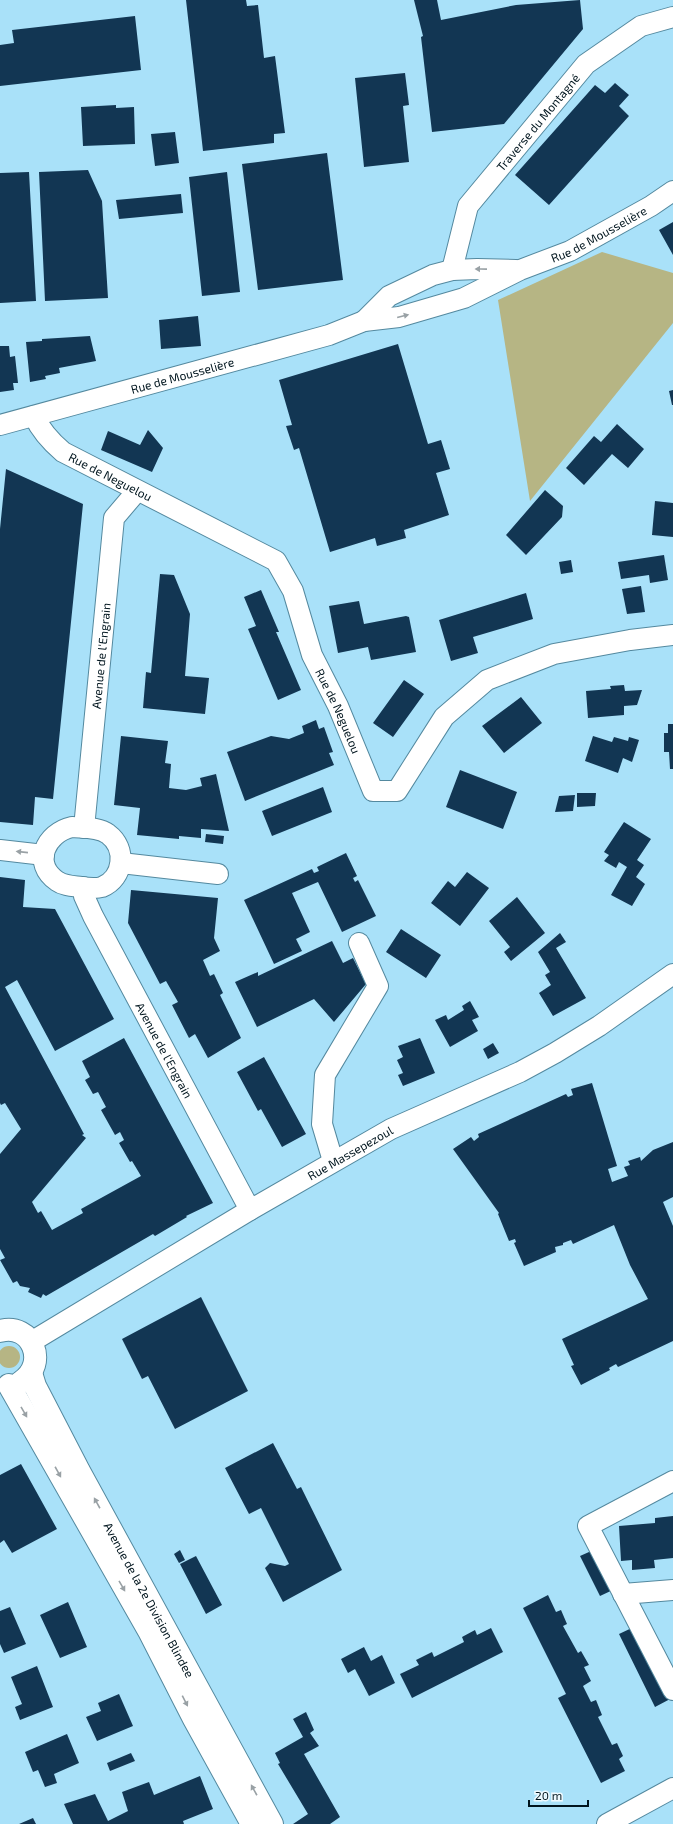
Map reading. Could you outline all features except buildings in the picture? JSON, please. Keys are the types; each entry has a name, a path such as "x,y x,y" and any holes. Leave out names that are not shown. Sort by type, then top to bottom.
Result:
{"main road":[{"path":"2,1328 24,1335 31,1342 35,1358 31,1373 21,1381 4,1384"},
{"name":"Avenue de la 2e Division Blindee","path":"31,1373 36,1386 79,1471 272,1824"},
{"name":"Avenue de la 2e Division Blindee","path":"4,1384 152,1637 252,1824"}],"street":[{"name":"Traverse du Montagné","path":"452,270 468,206 586,64 640,26 673,17"},
{"name":"Rue de Mousselière","path":"0,426 329,335 364,321 399,317 464,298 520,270 570,251 651,206 673,191"},
{"name":"Rue de Mousselière","path":"364,321 389,296 432,275 452,270 520,270"},
{"name":"Rue de Neguelou","path":"34,416 49,440 63,452 276,561 292,591 312,655 338,706 373,791 397,791 444,717 487,680 554,654 630,640 673,635"},
{"name":"Avenue de l'Engrain","path":"84,828 114,518 138,491"},
{"path":"72,827 84,828 99,830 108,834 119,848 121,863 116,875 110,882 102,887 93,888 66,886 58,882 46,867 44,855 49,840 63,829 72,827"},
{"path":"0,850 44,855"},
{"path":"121,863 218,874"},
{"name":"Avenue de l'Engrain","path":"84,887 84,896 93,916 250,1210"},
{"path":"333,1161 322,1124 324,1075 378,986 359,943"},
{"name":"Rue Massepezoul","path":"31,1342 250,1210 391,1129 520,1072 555,1053 599,1026 673,974"},
{"path":"673,1481 588,1526 673,1690"},
{"path":"623,1594 673,1590"},
{"path":"607,1824 673,1788"}],"shaded area":[{"path":"602,252 673,273 673,323 530,501 498,300"},
{"path":"9,1346 17,1349 20,1357 17,1365 9,1368 1,1365 -2,1357 1,1349"}]}
